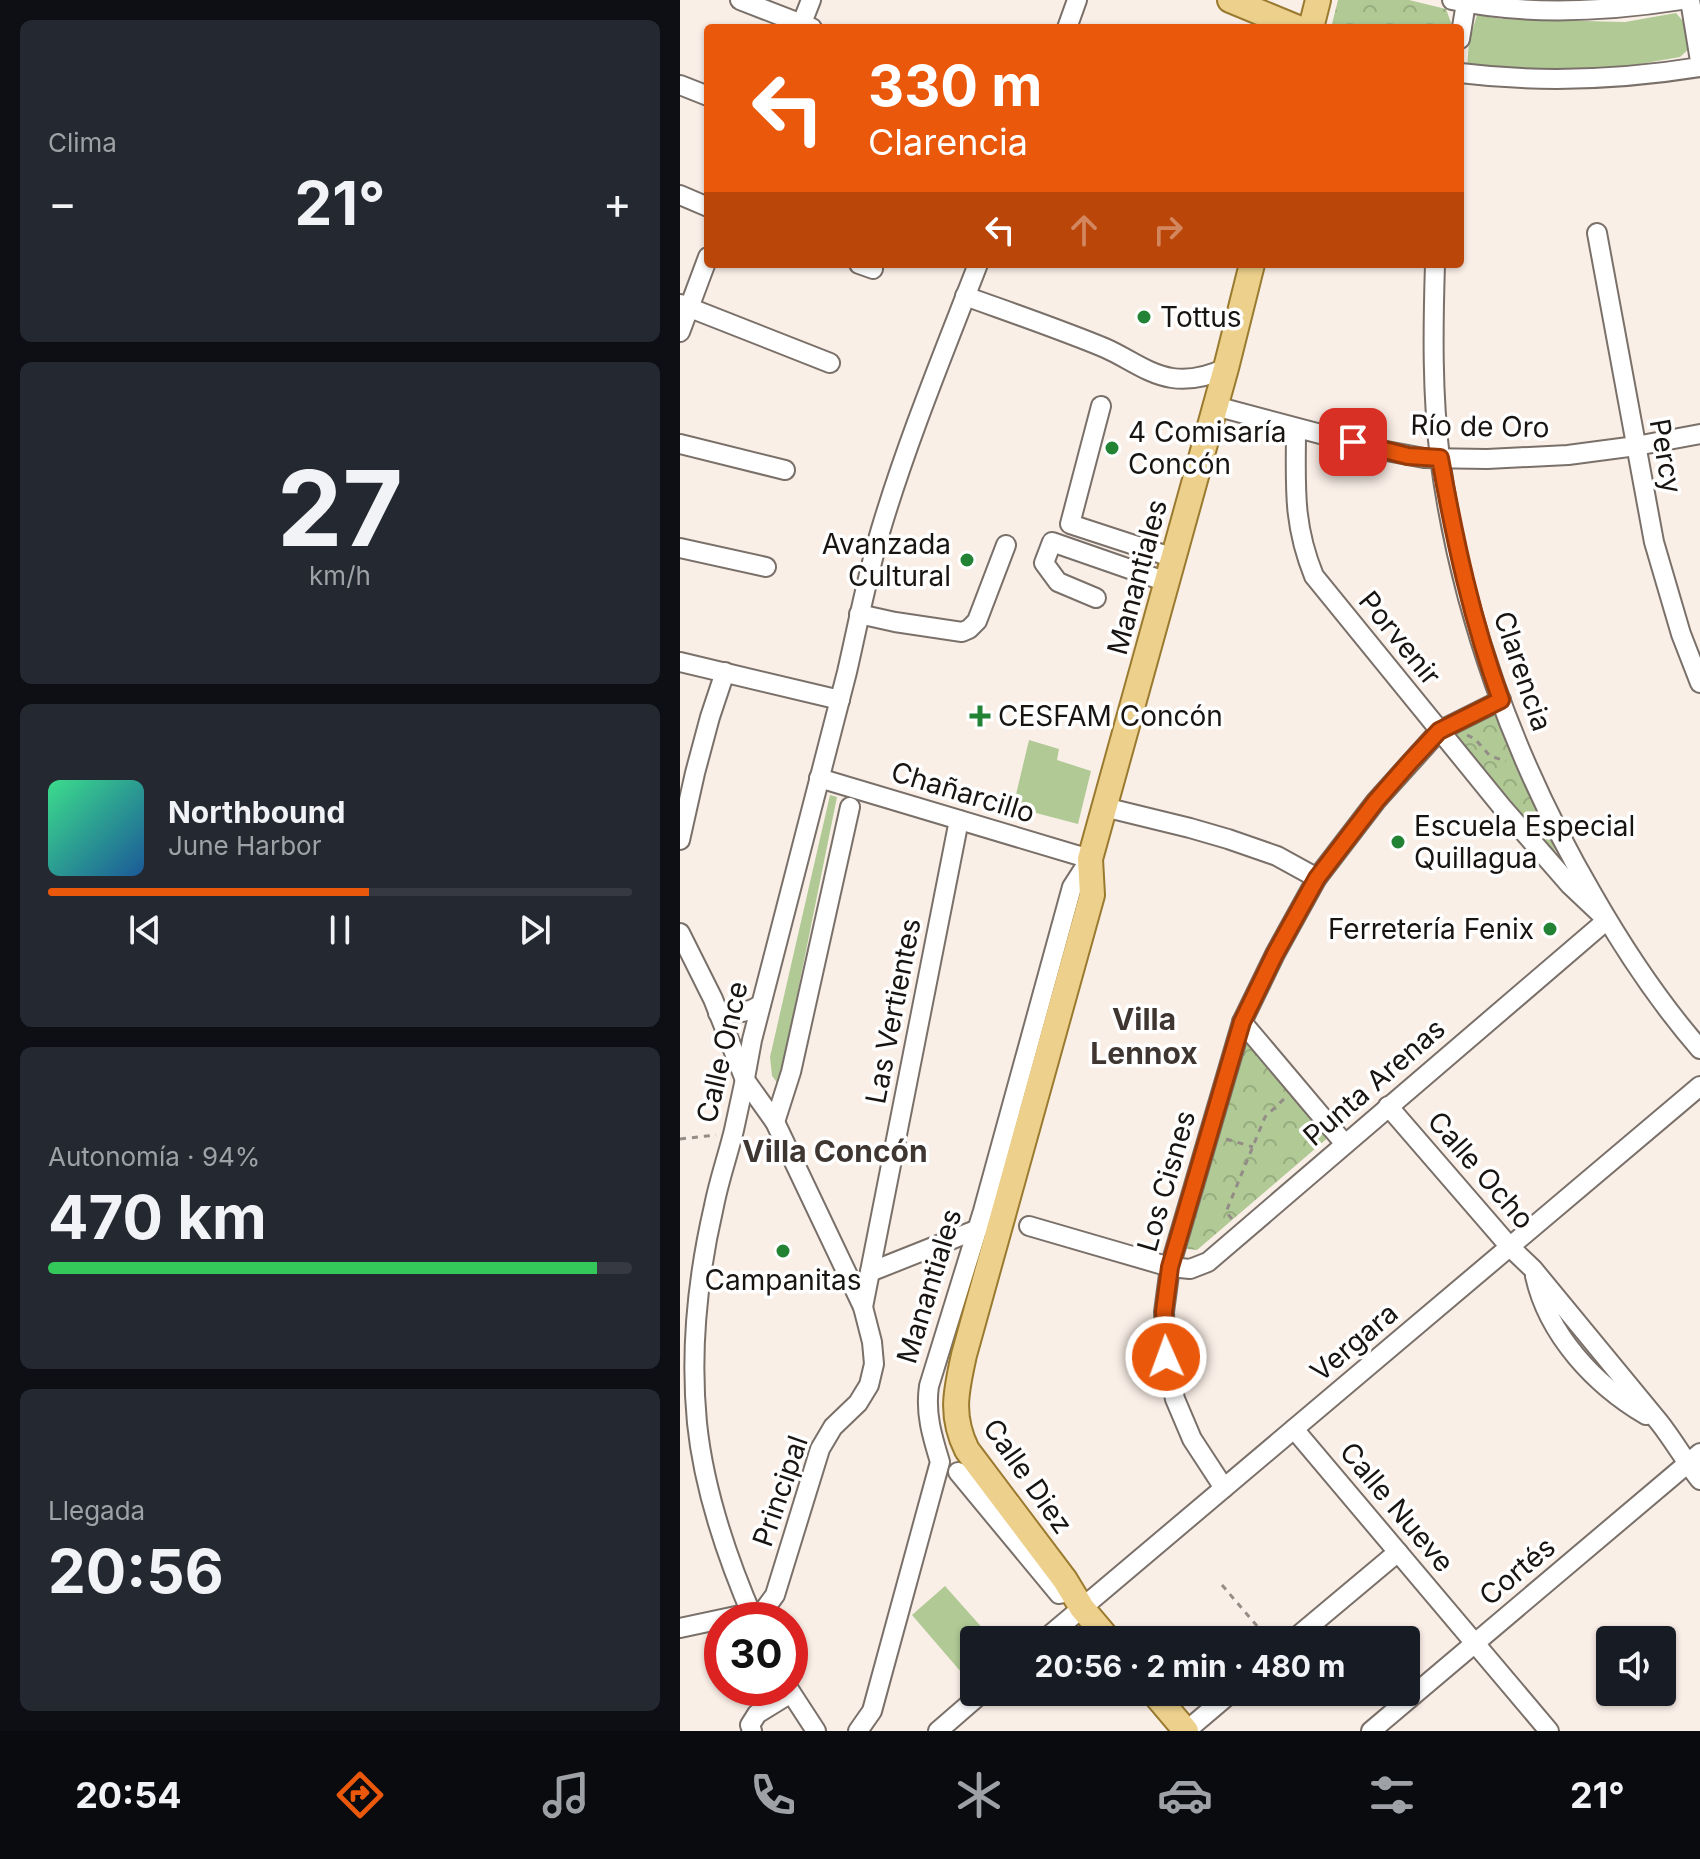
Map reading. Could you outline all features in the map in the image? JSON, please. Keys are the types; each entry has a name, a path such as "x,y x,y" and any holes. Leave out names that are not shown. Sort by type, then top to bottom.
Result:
{"main road":[{"path":"1230,0 1288,24"},
{"path":"1312,24 1318,0"},
{"name":"Manantiales","path":"957,1387 1092,895 1090,859 1251,268"},
{"name":"Calle Diez","path":"957,1387 955,1415 967,1450 1098,1626"},
{"path":"1165,1706 1186,1731"}],"street":[{"path":"740,0 798,24"},
{"path":"806,24 811,0"},
{"path":"1068,24 1077,0"},
{"path":"1460,24 1459,2 1583,11 1681,0"},
{"path":"1464,73 1581,80 1621,78 1700,64 1690,0"},
{"path":"680,85 704,94"},
{"path":"680,195 704,205"},
{"name":"Percy","path":"1597,233 1644,494 1663,577 1700,683"},
{"path":"680,332 684,306 704,265"},
{"name":"Calle Once","path":"747,1602 711,1495 697,1422 696,1353 701,1283 713,1207 880,533 976,268"},
{"name":"Clarencia","path":"1435,268 1434,357 1440,458 1476,627 1524,761 1566,847 1607,920 1665,1006 1700,1049"},
{"path":"965,296 1103,348 1158,375 1194,378 1226,368"},
{"path":"684,306 830,363"},
{"path":"1101,406 1070,524 1174,558"},
{"name":"Río de Oro","path":"1215,406 1408,456 1440,458 1568,455 1700,434"},
{"name":"Porvenir","path":"1296,428 1297,517 1300,538 1314,576 1447,727 1570,885 1607,920"},
{"path":"680,444 785,470"},
{"path":"1096,598 1058,582 1044,563 1052,542 1167,582"},
{"path":"859,614 966,631 977,621 1006,545"},
{"path":"680,548 766,567"},
{"path":"680,662 840,700"},
{"path":"680,840 710,717 725,672"},
{"name":"Los Cisnes","path":"1224,1488 1192,1439 1179,1409 1170,1379 1164,1335 1165,1301 1170,1267 1242,1022 1317,878 1376,801 1447,727 1501,700"},
{"name":"Chañarcillo","path":"819,778 1090,859"},
{"path":"775,1122 791,1072 850,807"},
{"path":"1104,807 1228,839 1277,856 1317,878"},
{"name":"Las Vertientes","path":"863,1307 959,820"},
{"name":"Manantiales","path":"858,1731 872,1711 940,1462 928,1421 928,1397 978,1229 1072,887 1090,859"},
{"name":"Punta Arenas","path":"1170,1267 1180,1269 1208,1262 1607,920"},
{"name":"Principal","path":"680,933 718,1013 745,1080 775,1122 863,1307 874,1353 869,1385 858,1403 833,1427 820,1449 775,1595 770,1602"},
{"path":"718,1013 754,1010 761,1004"},
{"path":"1242,1022 1345,1144"},
{"name":"Vergara","path":"1056,1626 1077,1600 1224,1488 1700,1086"},
{"name":"Calle Ocho","path":"1388,1106 1510,1247 1533,1269 1549,1316 1575,1354 1613,1392 1659,1422 1693,1458 1700,1480"},
{"path":"1029,1226 1170,1267"},
{"path":"870,1272 978,1229"},
{"path":"680,1402 697,1422"},
{"name":"Calle Nueve","path":"1294,1429 1549,1731"},
{"name":"Cortés","path":"1371,1731 1693,1458"},
{"name":"Calle Diez","path":"958,1472 1059,1594 1077,1600"},
{"path":"1310,1626 1398,1552"},
{"path":"680,1628 704,1624"},
{"path":"752,1731 750,1725 757,1714 768,1706"},
{"path":"800,1706 816,1731"},
{"path":"938,1731 967,1706"},
{"path":"1186,1731 1215,1706"}],"path":[{"path":"1447,727 1475,739 1490,756 1516,765 1524,761"},
{"path":"1243,1233 1226,1212 1265,1117 1297,1087"},
{"path":"680,1139 734,1132"},
{"path":"1209,1133 1253,1147"},
{"path":"1222,1585 1257,1626"}],"green space":[{"path":"1338,0 1409,0 1446,9 1452,24 1332,24"},
{"path":"1676,13 1688,27 1691,47 1680,57 1611,69 1518,73 1467,68 1469,42 1477,15 1501,19 1625,22"},
{"path":"1500,710 1558,858 1455,733"},
{"path":"1029,740 1059,749 1057,760 1091,771 1078,824 1013,807"},
{"path":"830,795 837,797 779,1085 772,1076 770,1057"},
{"path":"1254,1042 1330,1136 1197,1250 1188,1249 1181,1243 1239,1046"},
{"path":"945,1586 981,1626 960,1626 960,1671 912,1615"}],"place":[{"name":"Tottus","path":"1144,317"},
{"name":"4 Comisaría Concón","path":"1112,448"},
{"name":"Avanzada Cultural","path":"967,560"},
{"name":"CESFAM Concón","path":"980,716"},
{"name":"Escuela Especial Quillagua","path":"1398,842"},
{"name":"Ferretería Fenix","path":"1550,929"},
{"name":"Campanitas","path":"783,1251"}],"district":[{"name":"Villa Lennox","path":"1144,1037"},
{"name":"Villa Concón","path":"835,1152"}],"route":[{"path":"1166,1357 1164,1312 1170,1267 1242,1022 1275,954 1317,878 1411,761 1439,731 1501,700 1476,627 1440,458 1408,456 1353,442"}]}
